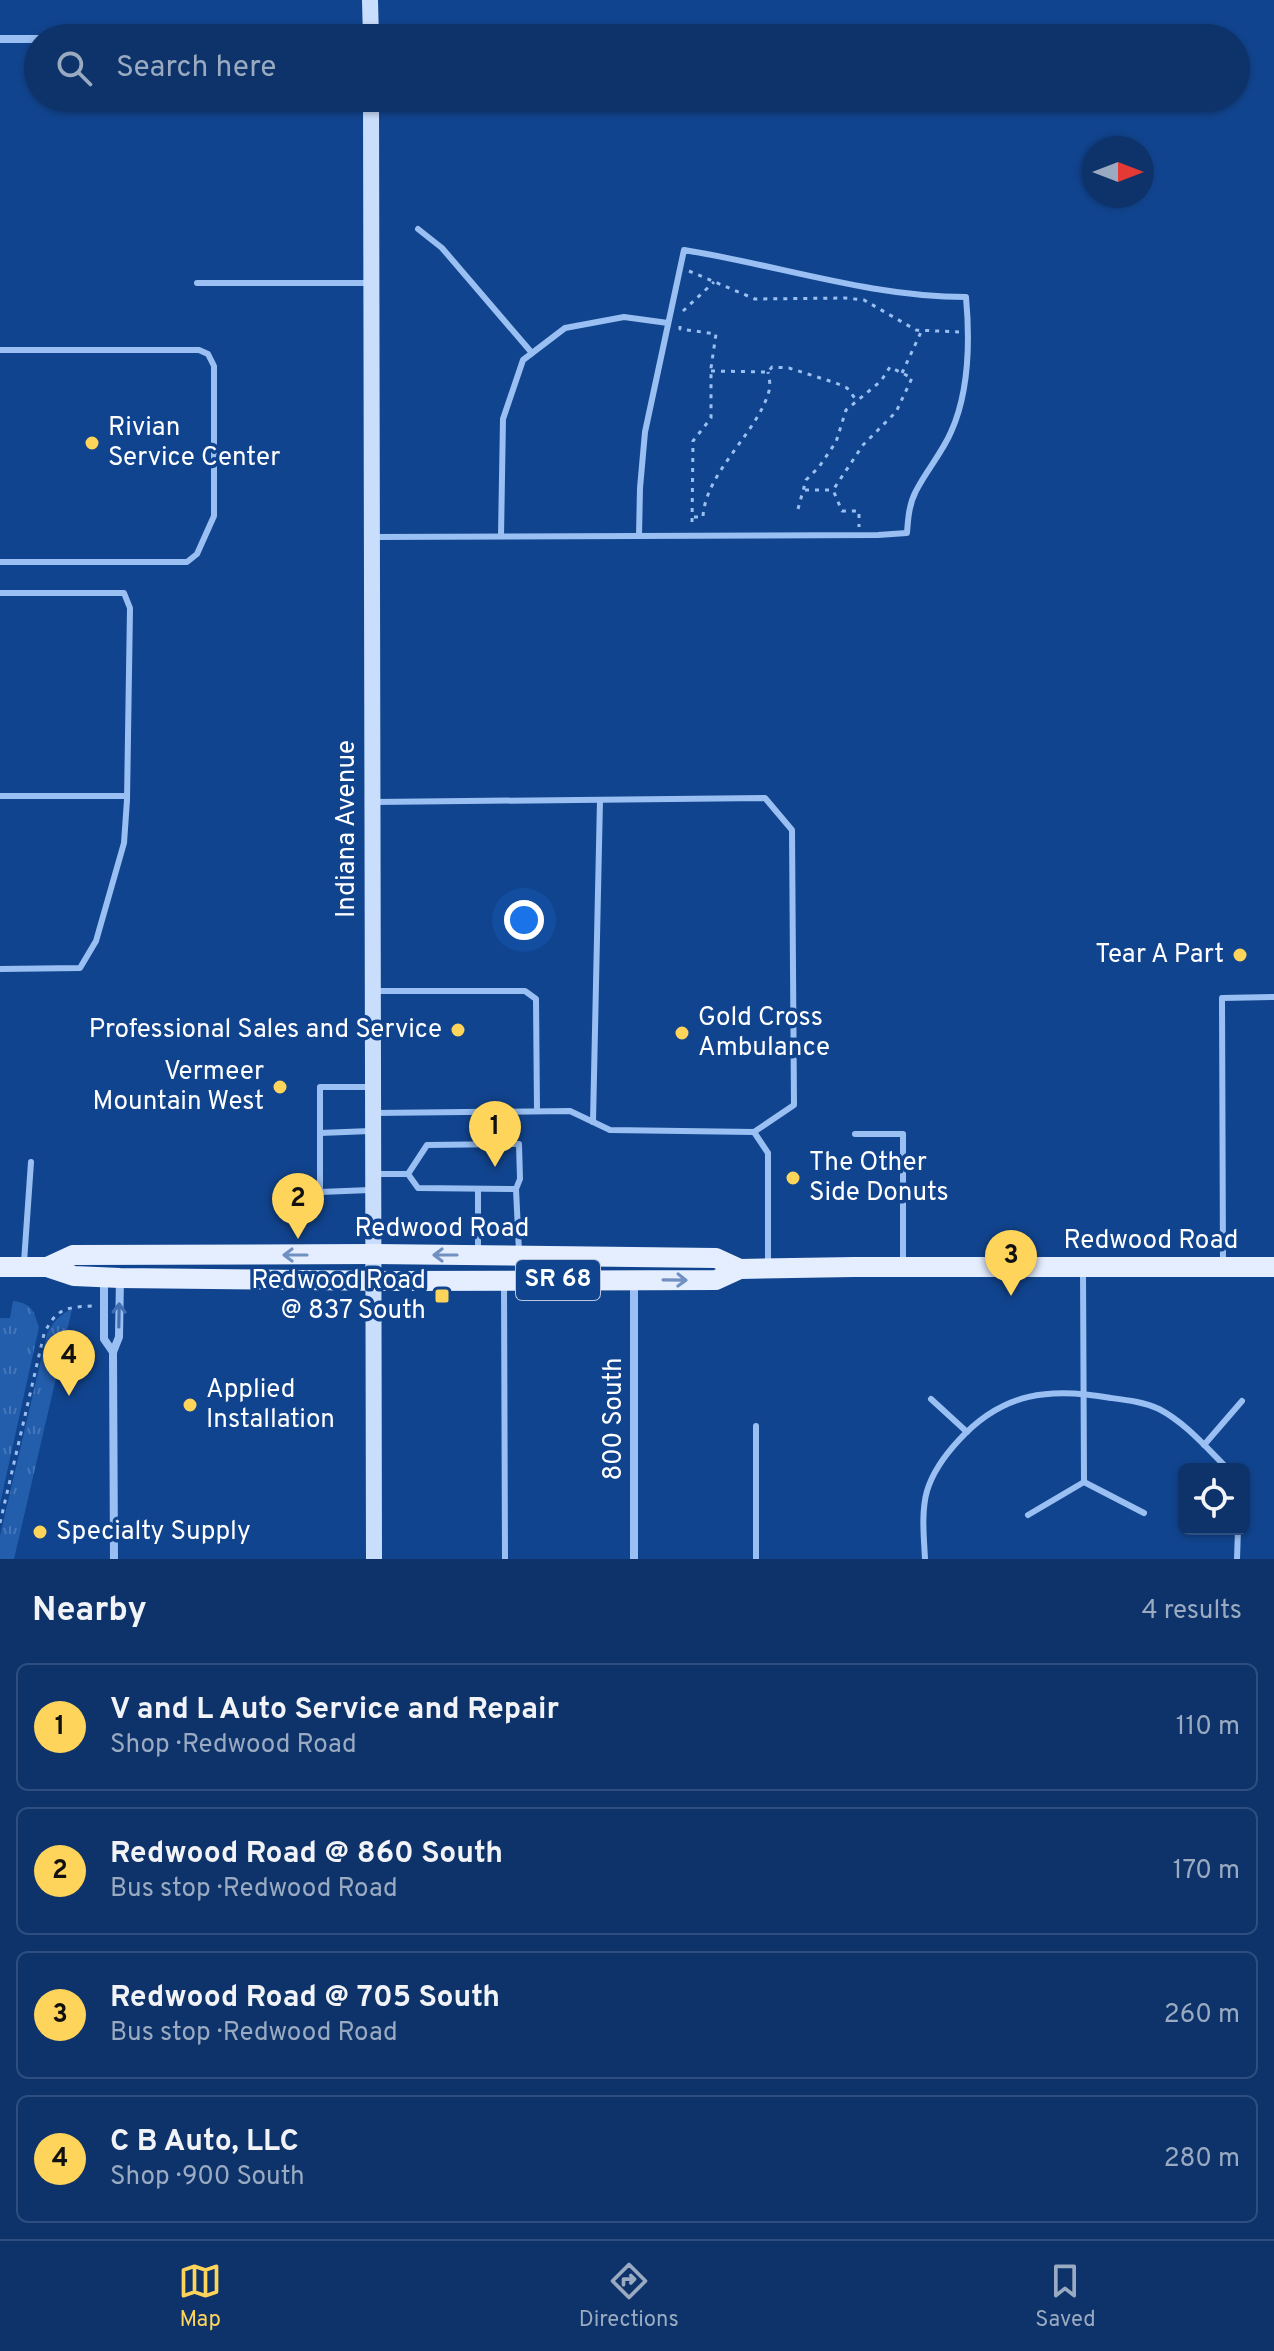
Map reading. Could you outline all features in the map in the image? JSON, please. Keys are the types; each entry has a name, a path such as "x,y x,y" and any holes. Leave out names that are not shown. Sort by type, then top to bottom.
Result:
{"main road":[{"name":"Redwood Road","path":"47,1267 73,1255 373,1254 716,1258 740,1269 1274,1267"},
{"name":"Redwood Road","path":"0,1267 47,1267 74,1276 373,1281 716,1280 740,1269"}],"street":[{"path":"370,0 371,24"},
{"path":"0,39 24,39"},
{"name":"Indiana Avenue","path":"371,112 374,1559"},
{"path":"112,1277 104,1339 113,1352"},
{"path":"112,1277 119,1337 113,1352 114,1559"},
{"name":"800 South","path":"634,1279 634,1559"}],"lane":[{"path":"418,229 442,248 532,353"},
{"path":"371,537 639,536 907,533 915,493 952,431 965,381 966,297 878,291 684,250 645,432 639,536"},
{"path":"197,283 372,283"},
{"path":"501,536 503,419 523,360 565,328 624,317 668,323"},
{"path":"0,350 199,350 208,354 214,366 214,516 197,554 187,562 0,562"},
{"path":"0,593 124,593 130,608 124,843 96,941 80,968 0,969"},
{"path":"0,796 127,796"},
{"path":"371,802 765,798 792,830 794,1105 754,1132 610,1130 570,1111 373,1113"},
{"path":"593,1122 600,800"},
{"path":"372,991 525,991 536,999 537,1110"},
{"path":"1223,1266 1222,998 1274,997"},
{"path":"373,1087 320,1087 320,1192 408,1174 427,1145 519,1144 520,1179 516,1189 519,1256"},
{"path":"320,1133 373,1131"},
{"path":"754,1132 768,1153 769,1269"},
{"path":"855,1134 903,1134 903,1267"},
{"path":"24,1267 31,1162"},
{"path":"408,1174 418,1188 516,1189"},
{"path":"478,1189 478,1256"},
{"path":"1083,1267 1084,1482"},
{"path":"504,1280 505,1559"},
{"path":"925,1559 926,1493 941,1459 984,1416 1009,1402 1041,1393 1083,1393 1156,1407 1174,1418 1221,1463"},
{"path":"931,1399 967,1432"},
{"path":"1204,1445 1242,1401"},
{"path":"756,1426 756,1559"},
{"path":"1084,1482 1144,1513"},
{"path":"1028,1515 1084,1482"},
{"path":"1237,1559 1238,1535"}],"path":[{"path":"691,272 755,299 864,300 916,330 957,332"},
{"path":"692,526 693,441 711,418 711,371 716,334 680,329 684,309 714,282"},
{"path":"902,373 922,330"},
{"path":"692,517 703,517 704,507 724,466 755,421 770,388 768,372 772,367 789,368 847,388 857,401"},
{"path":"798,509 806,480 836,442 846,410 881,381 890,367 912,378 896,412 863,445 833,490"},
{"path":"711,371 768,372"},
{"path":"803,490 833,490"},
{"path":"833,490 842,511 859,511"},
{"path":"0,1523 44,1334 64,1309 92,1307"}],"green space":[{"path":"13,1301 31,1309 39,1327 0,1504 0,1318 10,1318"},
{"path":"72,1309 14,1559 0,1559 0,1536 47,1334 57,1319"}],"place":[{"name":"Rivian Service Center","path":"92,443"},
{"name":"Tear A Part","path":"1240,955"},
{"name":"Professional Sales and Service","path":"458,1030"},
{"name":"Gold Cross Ambulance","path":"682,1033"},
{"name":"Vermeer Mountain West","path":"280,1087"},
{"name":"V and L Auto Service and Repair","path":"495,1167"},
{"name":"The Other Side Donuts","path":"793,1178"},
{"name":"Redwood Road @ 860 South","path":"298,1239"},
{"name":"Redwood Road @ 837 South","path":"442,1296"},
{"name":"Redwood Road @ 705 South","path":"1011,1296"},
{"name":"C B Auto, LLC","path":"69,1396"},
{"name":"Applied Installation","path":"190,1405"},
{"name":"Specialty Supply","path":"40,1532"}]}
